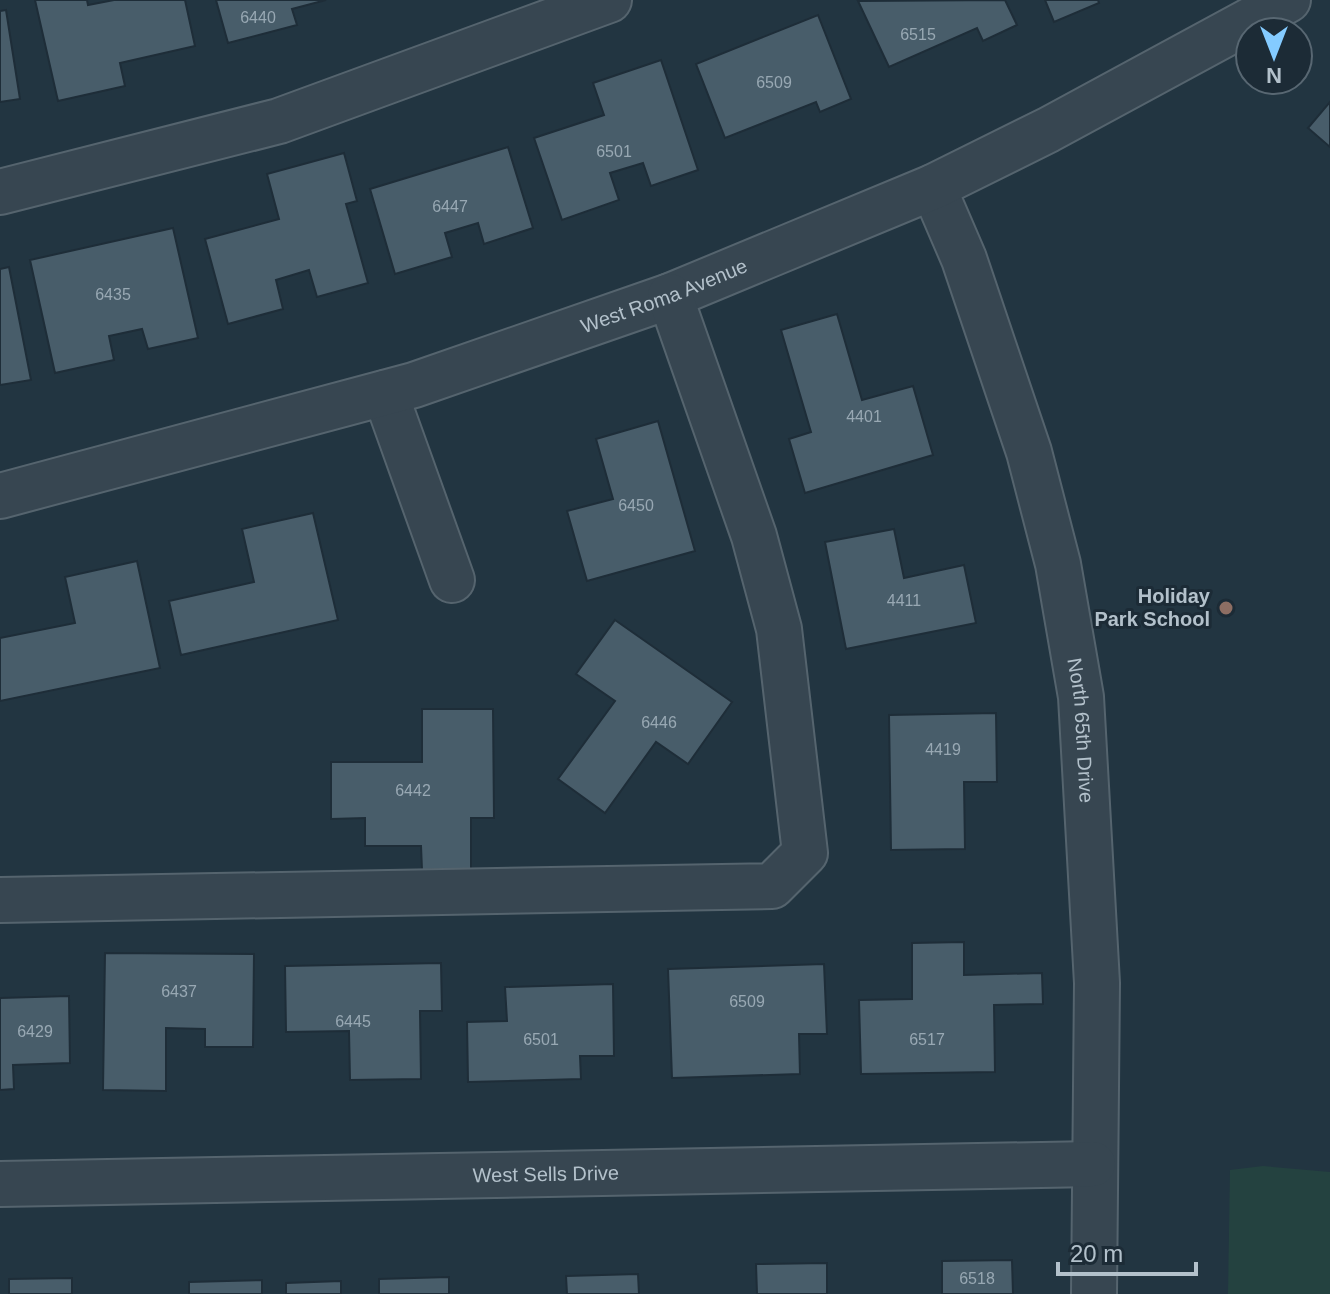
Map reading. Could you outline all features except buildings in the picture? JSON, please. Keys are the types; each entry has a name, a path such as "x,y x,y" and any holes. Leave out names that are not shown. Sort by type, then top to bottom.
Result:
{"street":[{"path":"0,192 279,121 609,0"},
{"name":"West Roma Avenue","path":"0,496 414,385 670,296 933,187 1048,130 1288,0"},
{"name":"North 65th Drive","path":"933,187 964,259 1029,452 1058,564 1079,683 1097,983 1094,1294"},
{"path":"0,900 772,886 805,853 779,629 754,536 670,296"},
{"path":"385,393 452,580"},
{"name":"West Sells Drive","path":"0,1184 1093,1164"}],"green space":[{"path":"1263,1166 1330,1172 1330,1294 1228,1294 1230,1170"}],"place":[{"name":"Holiday Park School","path":"1226,608"}]}
